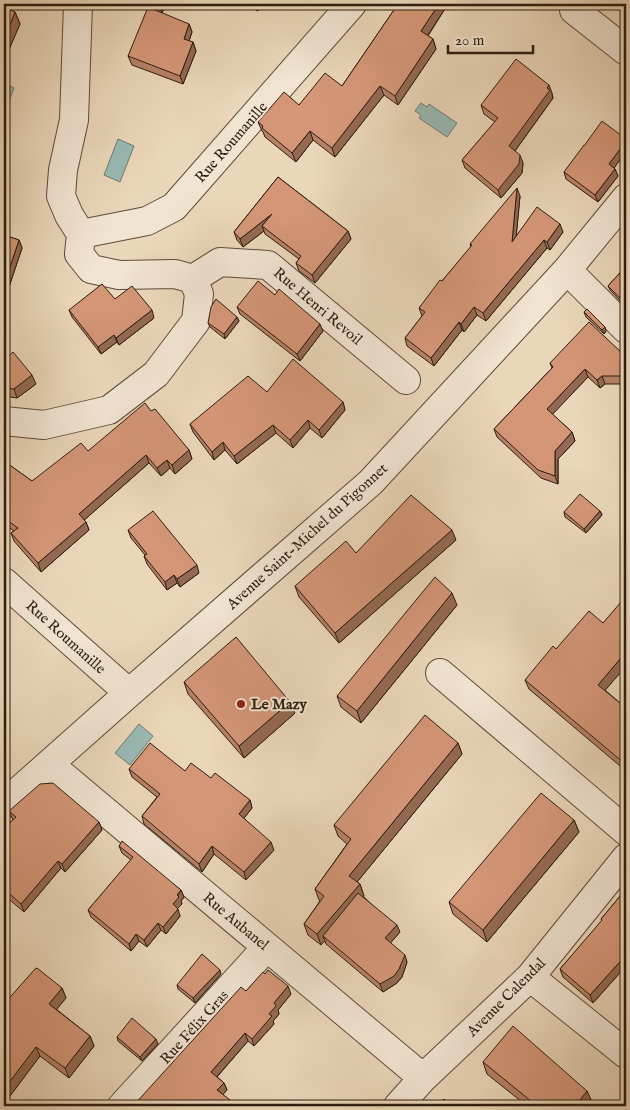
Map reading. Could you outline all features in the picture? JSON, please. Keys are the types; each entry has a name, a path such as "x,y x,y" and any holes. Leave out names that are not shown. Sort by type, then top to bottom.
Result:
{"street":[{"path":"4,421 44,424 109,410 156,374 196,321 199,294 192,279 175,274 119,275 91,269 79,254 81,234 60,196 63,170 74,120 78,4"},
{"name":"Rue Roumanille","path":"81,234 147,221 174,207 352,4"},
{"path":"574,10 626,51"},
{"name":"Avenue Saint-Michel du Pigonnet","path":"4,804 371,482 567,270 626,198"},
{"name":"Rue Henri Revoil","path":"192,279 220,262 268,265 406,380"},
{"path":"567,270 626,329"},
{"name":"Rue Roumanille","path":"4,582 129,693"},
{"path":"440,673 626,831"},
{"name":"Rue Aubanel","path":"49,764 423,1078"},
{"name":"Avenue Calendal","path":"398,1106 423,1078 530,977 626,858"},
{"name":"Rue Félix Gras","path":"122,1106 267,947"},
{"path":"530,977 626,1054"}],"water":[{"path":"4,83 14,88 4,114"},
{"path":"421,103 427,107 429,104 457,123 447,137 419,118 421,115 415,111"},
{"path":"118,139 134,146 120,182 104,175"},
{"path":"139,724 153,736 130,765 115,753"}],"building":[{"path":"398,4 439,4 421,31 433,39 395,96 380,86 332,148 310,131 292,153 262,128 263,126 258,122 284,92 299,105 325,73 342,86"},
{"path":"4,7 15,12 4,40"},
{"path":"148,7 189,24 184,39 193,42 180,76 128,56"},
{"path":"516,59 549,85 547,88 550,90 509,146 520,155 519,164 498,190 462,160 498,118 481,105"},
{"path":"602,121 626,139 626,141 609,164 615,169 595,195 564,172"},
{"path":"278,177 348,231 312,275 296,263 301,256 262,226 272,214 240,239 234,232"},
{"path":"517,188 512,242 537,207 560,224 547,242 544,240 483,313 474,307 461,324 459,322 431,358 405,338 425,312 419,308"},
{"path":"4,235 19,240 6,279 4,278"},
{"path":"626,266 626,304 608,286"},
{"path":"258,281 275,295 279,289 320,324 297,354 237,307"},
{"path":"102,284 115,299 132,286 152,310 116,338 114,335 98,347 69,310"},
{"path":"216,299 237,317 224,334 208,323 211,307"},
{"path":"587,309 605,327 602,330 584,312"},
{"path":"589,322 621,352 621,376 602,376 597,380 585,369 547,409 572,432 555,451 555,476 538,470 494,429 553,367 550,363"},
{"path":"13,352 32,375 14,389 4,388 4,360"},
{"path":"293,359 343,402 319,430 308,420 290,440 273,425 234,456 223,442 212,452 190,424 248,376 267,392"},
{"path":"145,403 151,411 155,409 189,450 172,465 167,460 157,468 146,455 79,514 86,522 38,563 11,533 18,528 4,518 4,461 32,481 81,443 88,451"},
{"path":"580,494 600,511 584,529 564,512"},
{"path":"411,495 452,530 335,633 295,586 346,541 356,553"},
{"path":"153,511 197,565 177,579 174,575 165,582 144,556 147,554 128,530"},
{"path":"435,577 452,593 357,711 337,696"},
{"path":"626,600 626,652 598,685 626,708 626,761 624,763 525,680 553,646 556,649 589,611 603,623 621,602 623,603"},
{"name":"Le Mazy","path":"236,637 290,702 239,746 184,682"},
{"path":"425,715 458,743 349,876 360,884 317,934 304,924 324,896 315,889 351,839 334,825"},
{"path":"150,743 185,771 191,763 211,778 215,773 250,800 239,814 271,842 244,872 212,846 199,864 142,816 160,794 129,769"},
{"path":"53,783 99,822 62,864 58,861 21,904 4,889 4,828 16,817 9,811 40,784"},
{"path":"541,793 574,820 483,930 449,902"},
{"path":"122,841 181,890 177,895 179,897 173,904 178,909 163,927 158,923 144,940 136,934 129,944 88,910 133,857 119,846"},
{"path":"626,889 626,955 590,995 560,969"},
{"path":"358,893 397,925 385,938 405,955 394,976 380,984 323,936"},
{"path":"202,954 220,970 193,998 177,985"},
{"path":"37,968 62,988 49,1004 90,1036 65,1068 36,1047 4,1089 4,1004"},
{"path":"268,970 288,986 274,1003 276,1006 269,1014 272,1016 252,1039 245,1033 211,1072 224,1083 217,1090 238,1106 133,1106 241,987 246,991 263,972 265,974"},
{"path":"132,1018 156,1039 140,1057 117,1037"},
{"path":"513,1026 587,1091 575,1106 537,1106 483,1062"},
{"path":"444,1099 453,1106 437,1106"}],"place":[{"name":"Le Mazy","path":"241,704"}]}
